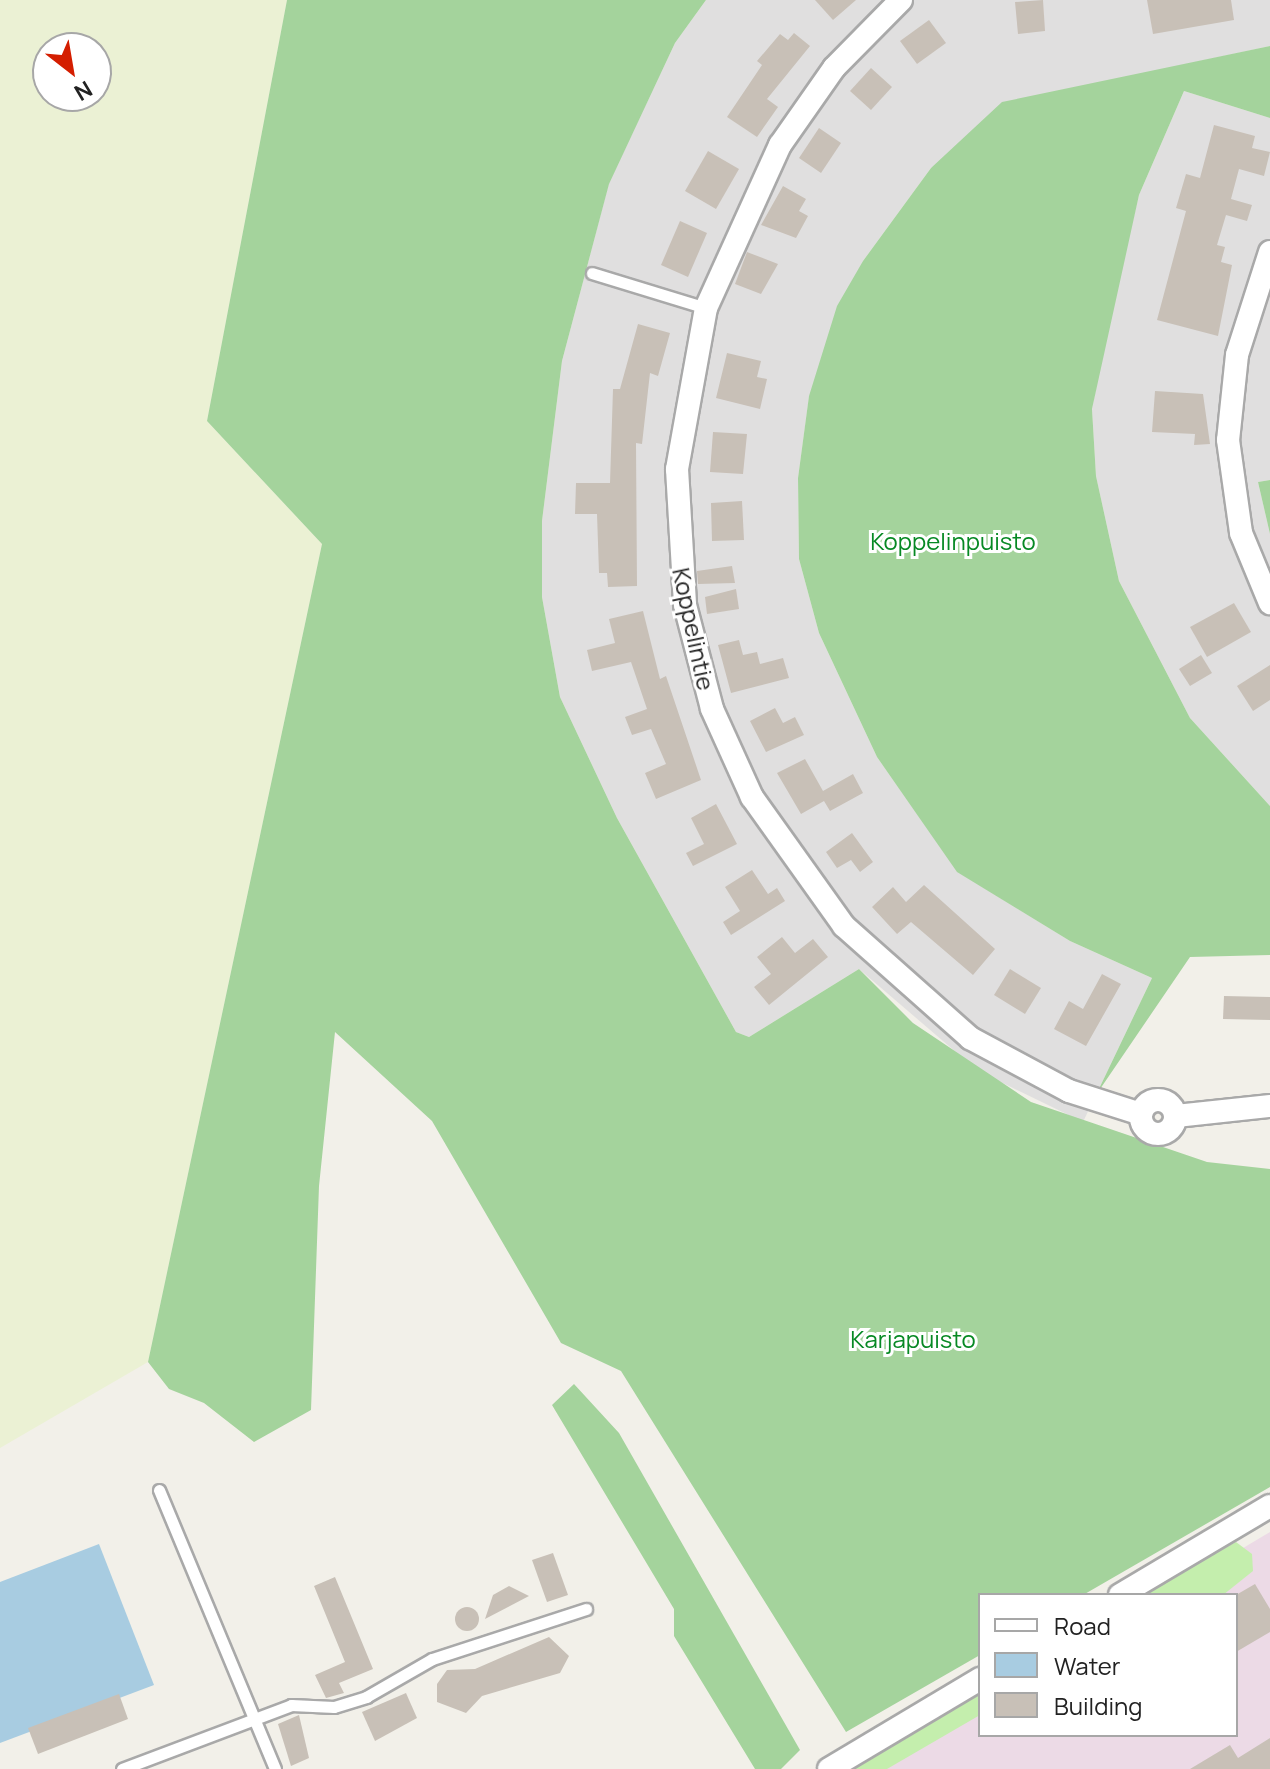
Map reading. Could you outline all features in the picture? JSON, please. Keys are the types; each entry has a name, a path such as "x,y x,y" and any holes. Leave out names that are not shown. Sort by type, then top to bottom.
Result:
{"street":[{"name":"Koppelintie","path":"901,0 834,68 780,145 706,308 681,428 678,544 699,668 752,797 803,878 913,993 1002,1057 1069,1091 1141,1114 1162,1100 1176,1116 1270,1106"},
{"path":"1270,252 1237,355 1228,440 1241,533 1270,603"},
{"path":"1123,1593 1270,1506"},
{"path":"829,1769 978,1680"}],"lane":[{"path":"592,273 706,308"},
{"path":"159,1490 275,1769"},
{"path":"122,1769 252,1717 366,1697 432,1659 586,1609"}],"shaded area":[{"path":"706,0 1270,0 1270,46 1136,75 931,168 863,261 809,397 798,478 799,559 819,633 877,757 958,872 1070,941 1152,978 1083,1122 978,1071 859,969 749,1037 736,1032 617,818 560,697 542,597 542,521 562,361 609,183 675,43"},
{"path":"1184,91 1270,118 1270,480 1258,482 1270,534 1270,806 1190,718 1119,581 1096,476 1092,409 1109,320 1139,195"},
{"path":"1270,1532 1270,1769 871,1769 978,1705 978,1737 1238,1737 1238,1593 1167,1593"}],"green space":[{"path":"0,0 287,0 207,421 322,544 148,1362 0,1448"},
{"name":"Karjapuisto","path":"287,0 706,0 675,43 609,184 562,361 542,521 542,597 560,697 617,818 736,1032 749,1037 859,969 913,1023 1031,1102 1207,1162 1270,1169 1270,1487 1086,1593 978,1593 978,1656 846,1732 621,1371 561,1343 432,1121 335,1032 319,1186 311,1410 254,1442 204,1403 169,1389 148,1362 322,544 207,421"},
{"name":"Koppelinpuisto","path":"1270,46 1270,118 1184,91 1139,195 1092,409 1096,476 1119,581 1190,718 1270,806 1270,955 1190,957 1096,1095 1152,978 1070,941 957,872 877,757 819,633 799,559 798,478 809,396 837,306 863,261 931,168 1002,102"},
{"path":"1270,480 1270,534 1258,482"},
{"path":"574,1384 619,1433 800,1750 781,1769 755,1769 674,1636 674,1609 552,1405"},
{"path":"1236,1542 1252,1554 1253,1571 1226,1593 1143,1593"},
{"path":"978,1690 978,1716 887,1769 851,1769"}],"water":[{"path":"99,1544 154,1685 0,1743 0,1582"}],"building":[{"path":"815,0 856,0 833,20"},
{"path":"1043,0 1045,31 1018,34 1015,2"},
{"path":"1147,0 1231,0 1234,20 1153,34"},
{"path":"929,20 946,43 917,64 900,41"},
{"path":"794,33 810,46 767,99 778,107 757,137 727,117 762,65 757,61 780,34 788,40"},
{"path":"871,68 892,87 871,110 850,91"},
{"path":"1214,125 1255,136 1252,148 1270,152 1264,176 1239,169 1231,199 1252,205 1247,221 1226,215 1217,245 1225,247 1221,262 1232,265 1218,336 1157,320 1186,211 1176,208 1186,174 1200,178"},
{"path":"819,128 841,143 821,173 799,158"},
{"path":"708,151 739,169 716,209 685,191"},
{"path":"783,186 806,199 799,211 808,216 796,238 761,225"},
{"path":"680,221 707,233 688,277 661,265"},
{"path":"747,252 778,264 761,294 735,284"},
{"path":"638,324 670,333 658,376 650,373 642,444 636,443 637,586 608,587 607,573 599,573 597,514 575,514 576,483 610,483 613,389 620,389"},
{"path":"727,353 761,361 757,377 767,379 760,409 716,398"},
{"path":"1155,391 1203,394 1210,444 1194,445 1195,434 1152,432"},
{"path":"713,432 747,434 743,474 710,472"},
{"path":"742,501 744,540 712,541 711,503"},
{"path":"732,566 735,583 698,584 697,571"},
{"path":"736,589 739,609 707,614 705,597"},
{"path":"1234,603 1251,632 1207,657 1190,627"},
{"path":"643,611 660,679 666,676 701,780 656,799 645,773 666,764 651,729 632,735 625,717 647,709 631,662 592,671 587,650 615,643 609,619"},
{"path":"739,640 743,655 757,652 760,664 783,658 789,678 731,693 718,645"},
{"path":"1201,655 1212,673 1190,686 1179,669"},
{"path":"1270,665 1270,700 1253,711 1237,686"},
{"path":"775,708 783,723 795,717 804,735 766,752 750,721"},
{"path":"805,759 823,791 853,774 863,793 830,811 824,801 801,814 777,773"},
{"path":"716,804 737,844 693,866 686,853 704,844 691,818"},
{"path":"852,833 873,862 860,872 851,860 837,868 826,852"},
{"path":"752,870 768,894 777,888 785,901 731,935 723,922 740,911 725,887"},
{"path":"924,885 995,949 973,975 911,922 897,934 872,907 893,887 906,902"},
{"path":"782,937 795,953 813,939 828,957 769,1005 754,987 771,974 757,957"},
{"path":"1010,969 1041,988 1025,1014 994,995"},
{"path":"1102,974 1121,984 1086,1046 1054,1029 1069,1001 1083,1009"},
{"path":"1224,996 1270,997 1270,1020 1223,1019"},
{"path":"553,1553 568,1595 547,1602 532,1560"},
{"path":"335,1577 373,1669 339,1683 344,1693 326,1698 315,1675 345,1662 314,1586"},
{"path":"1255,1584 1270,1609 1270,1632 1238,1651 1238,1594"},
{"path":"509,1586 529,1596 485,1619 493,1595"},
{"path":"467,1607 476,1610 479,1619 476,1628 467,1631 458,1628 455,1619 458,1610"},
{"path":"549,1637 569,1656 560,1673 482,1696 466,1713 437,1702 437,1684 447,1670 475,1669"},
{"path":"406,1693 417,1718 375,1741 362,1712"},
{"path":"119,1694 128,1719 38,1754 28,1728"},
{"path":"299,1715 309,1758 291,1766 278,1724"},
{"path":"1270,1738 1270,1769 1190,1769 1230,1745 1238,1758"}]}
